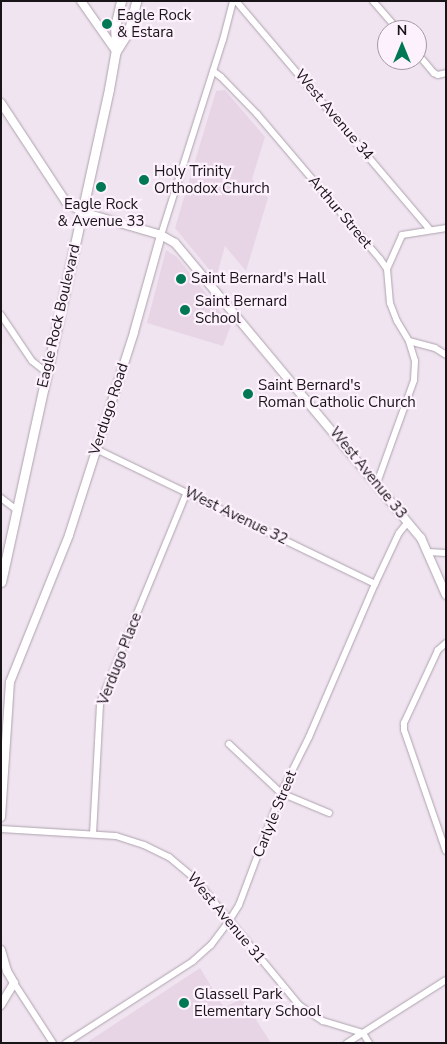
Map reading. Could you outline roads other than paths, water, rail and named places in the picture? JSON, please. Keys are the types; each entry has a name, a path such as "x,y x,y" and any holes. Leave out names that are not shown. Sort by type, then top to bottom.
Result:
{"main road":[{"name":"Eagle Rock Boulevard","path":"1,582 116,51 115,27 121,1"},
{"name":"Eagle Rock Boulevard","path":"116,51 129,30 136,1"}],"street":[{"path":"82,1 116,51"},
{"name":"Verdugo Road","path":"1,817 5,687 69,535 134,332 161,235 235,1"},
{"name":"West Avenue 34","path":"235,1 430,230"},
{"path":"373,1 389,20"},
{"path":"427,65 438,75 446,73"},
{"name":"Arthur Street","path":"213,72 221,77 257,114 387,269"},
{"name":"West Avenue 33","path":"1,103 66,202 82,212 161,235 175,243 408,522 428,552 446,595"},
{"path":"377,483 414,380 415,361 409,341 397,321 390,303 387,269 402,235 446,228"},
{"path":"1,315 32,362 46,372"},
{"path":"409,341 436,348 446,355"},
{"name":"West Avenue 32","path":"96,449 376,584"},
{"name":"Verdugo Place","path":"93,834 100,704 187,492"},
{"path":"1,498 17,510"},
{"name":"Carlyle Street","path":"66,1043 193,961 211,945 229,921 239,905 281,793 309,737 399,533 408,522"},
{"path":"428,552 446,553"},
{"path":"446,643 438,650 404,723 404,730 446,851"},
{"path":"229,744 281,793 329,813"},
{"name":"West Avenue 31","path":"1,829 93,834 132,840 169,857 196,880 304,1009 323,1021 363,1033"},
{"path":"1,950 14,983 53,1043"},
{"path":"346,1043 446,980"},
{"path":"1,1004 14,983"},
{"path":"363,1033 369,1043"}],"place":[{"name":"Eagle Rock & Estara","path":"107,24"},
{"name":"Holy Trinity Orthodox Church","path":"144,180"},
{"name":"Eagle Rock & Avenue 33","path":"101,187"},
{"name":"Saint Bernard's Hall","path":"181,279"},
{"name":"Saint Bernard School","path":"185,310"},
{"name":"Saint Bernard's Roman Catholic Church","path":"248,394"},
{"name":"Glassell Park Elementary School","path":"184,1003"}]}
